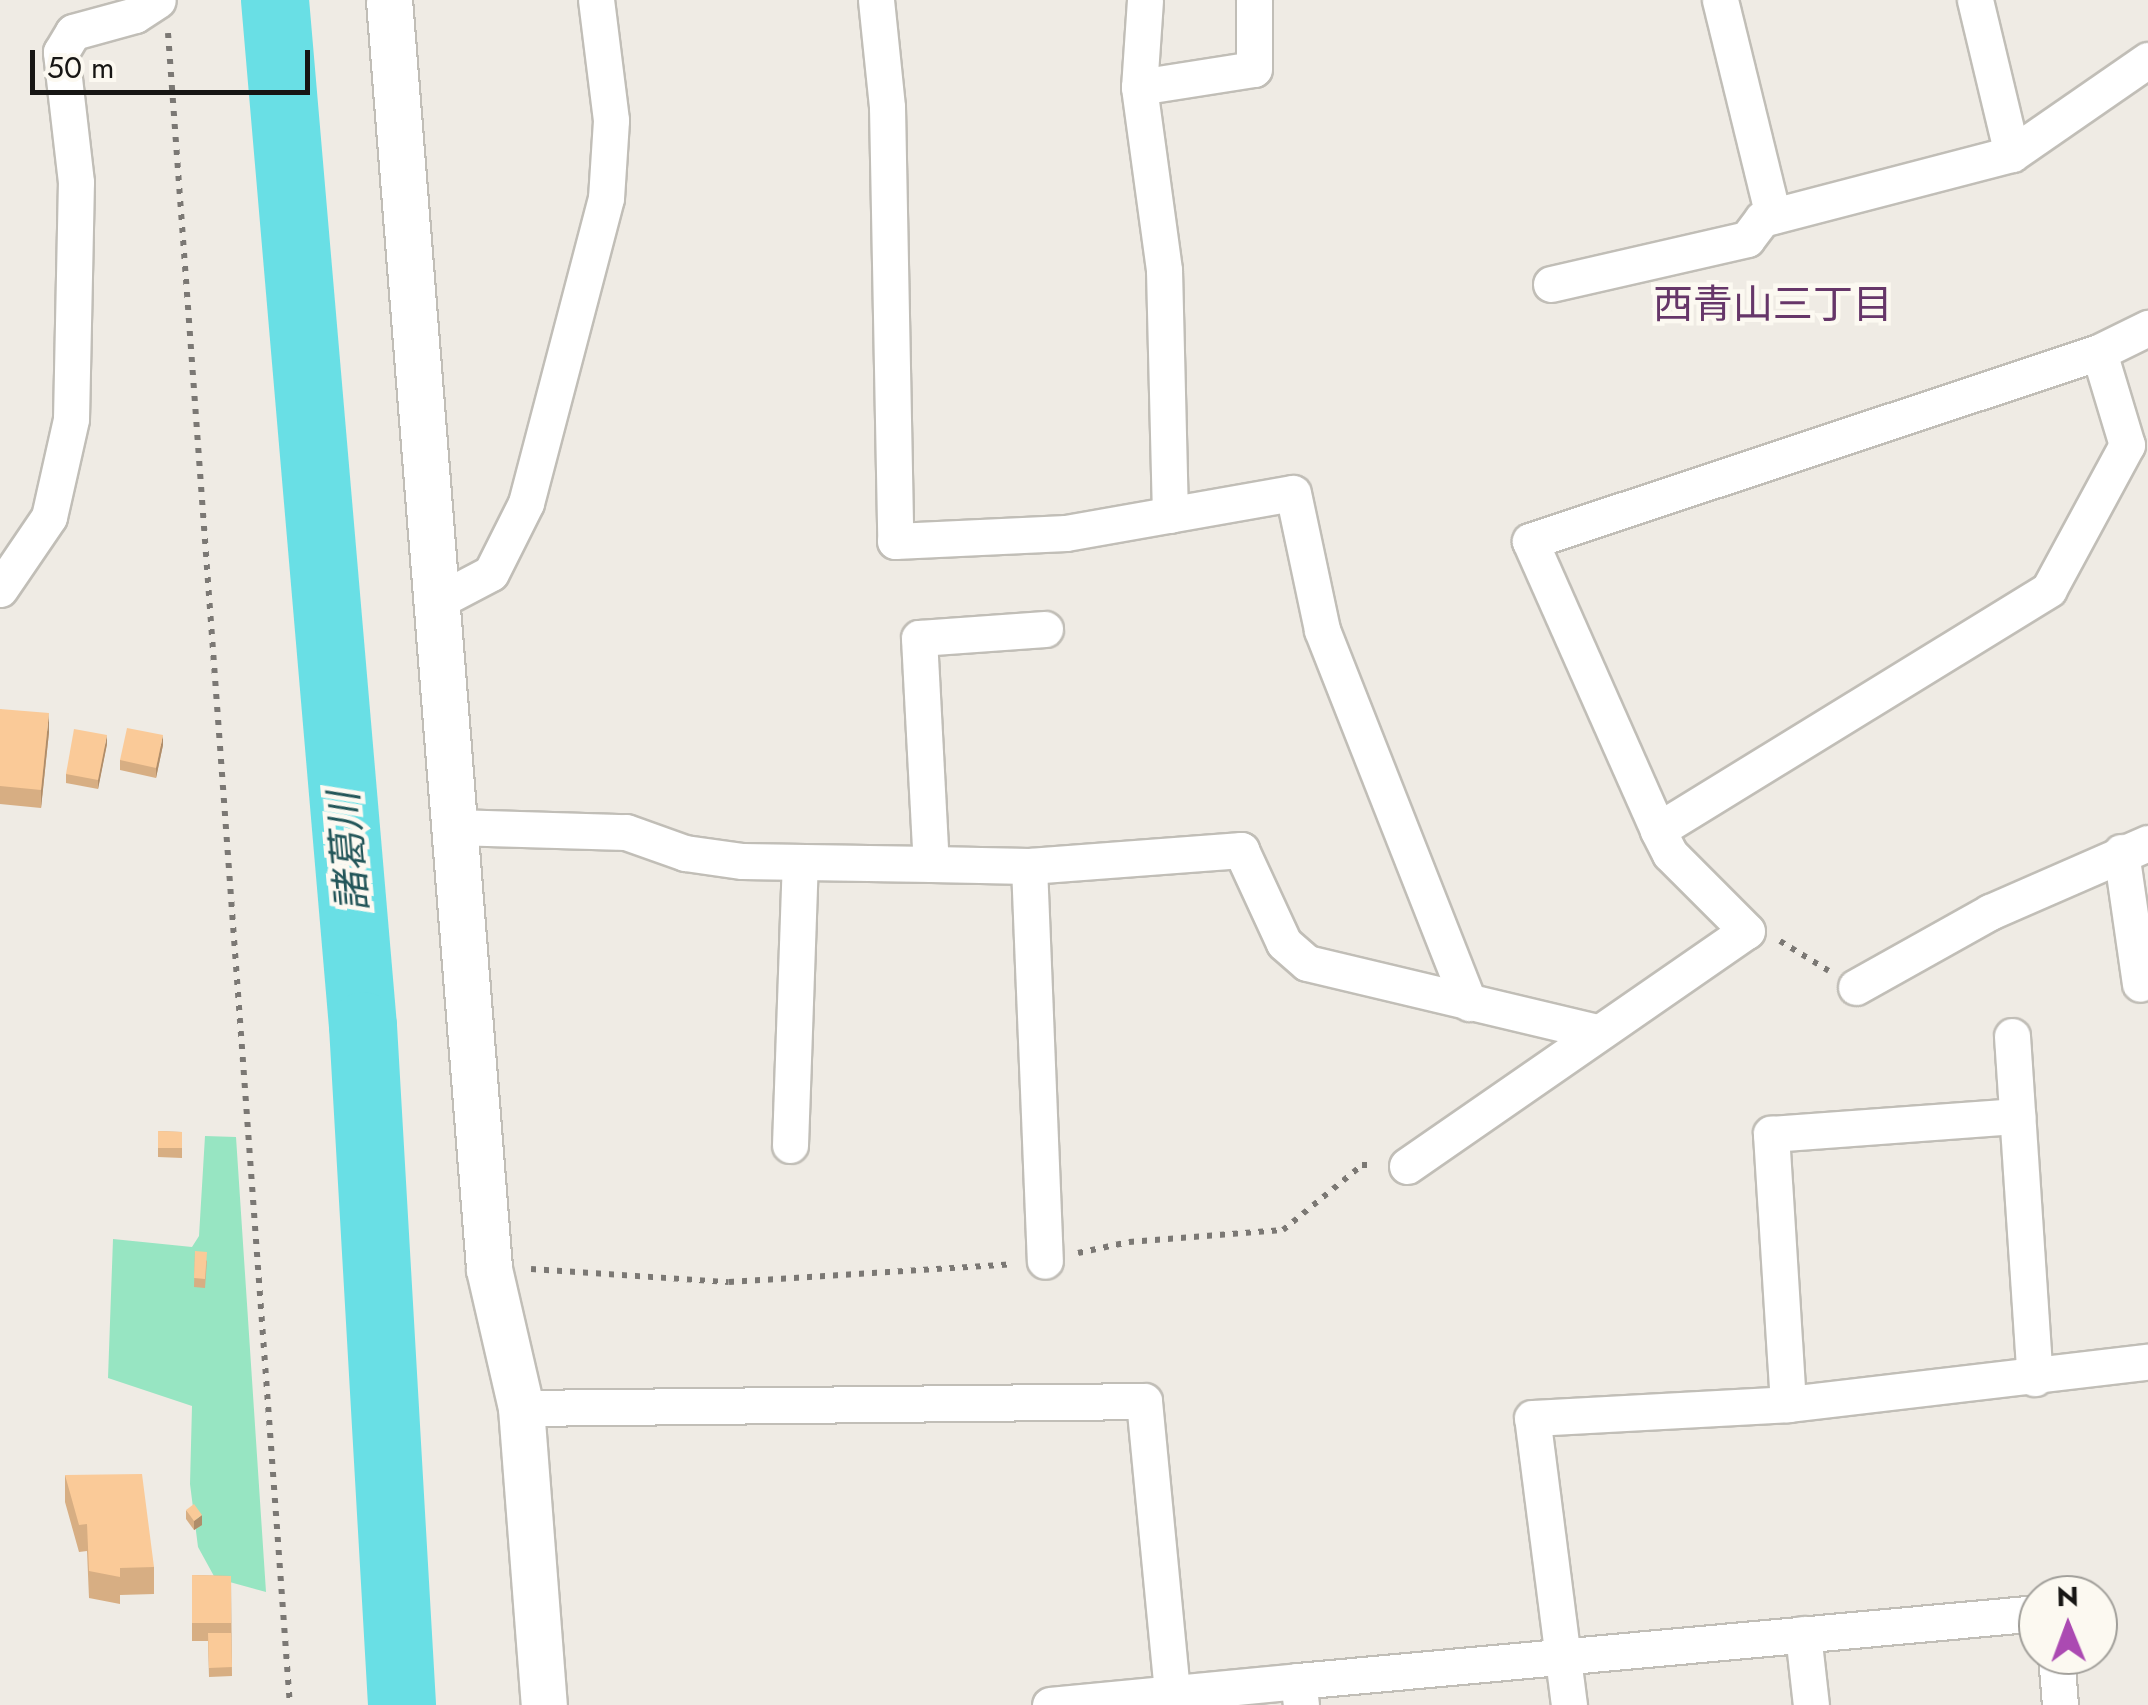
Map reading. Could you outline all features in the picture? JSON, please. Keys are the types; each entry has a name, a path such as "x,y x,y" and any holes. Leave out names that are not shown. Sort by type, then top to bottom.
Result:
{"street":[{"path":"389,0 489,1268 520,1408 544,1705"},
{"path":"434,602 490,573 526,503 606,198 611,120 596,0"},
{"path":"876,0 888,107 895,541 1066,532 1292,493 1322,630 1469,1004"},
{"path":"1145,0 1138,87 1164,270 1170,515"},
{"path":"1138,87 1254,69 1254,0"},
{"path":"1720,0 1774,216"},
{"path":"1975,0 2012,154"},
{"path":"0,589 49,517 71,419 76,182 61,52 73,32 158,2"},
{"path":"1552,284 1747,239 1774,216 2012,154 2148,60"},
{"path":"1406,1166 1746,931 1670,854 1530,541 2099,352 2148,328"},
{"path":"1658,830 2049,589 2127,445 2099,352"},
{"path":"932,864 919,638 1045,629"},
{"path":"453,827 626,832 684,853 800,862 1029,866 1241,850 1284,943 1307,963 1596,1032"},
{"path":"1856,987 1990,912 2135,848 2140,984"},
{"path":"790,1145 800,862"},
{"path":"1029,866 1045,1261"},
{"path":"2012,1036 2034,1378"},
{"path":"1788,1404 1771,1134 2017,1116"},
{"path":"1570,1705 1532,1418 1788,1404 2148,1362"},
{"path":"520,1408 1144,1401 1172,1694"},
{"path":"1050,1705 1172,1694 1300,1693 1804,1634 2018,1615"},
{"path":"1804,1634 1811,1705"},
{"path":"2058,1675 2060,1705"}],"path":[{"path":"158,2 168,32 290,1705"},
{"path":"1746,931 1765,932 1856,987"},
{"path":"489,1268 729,1282 918,1275 1045,1261 1129,1242 1283,1230 1362,1165 1406,1166"}],"green space":[{"path":"205,1136 236,1137 266,1592 215,1578 198,1547 190,1484 192,1406 108,1378 113,1239 192,1247 199,1236"}],"building":[{"path":"0,709 49,713 41,790 0,786"},
{"path":"127,728 163,735 156,768 120,760"},
{"path":"74,729 107,735 98,780 66,774"},
{"path":"158,1131 182,1132 182,1148 158,1148"},
{"path":"195,1251 207,1252 205,1279 194,1278"},
{"path":"142,1474 154,1567 120,1568 120,1577 89,1571 87,1524 79,1525 65,1475"},
{"path":"194,1504 202,1515 194,1521 186,1510"},
{"path":"192,1575 231,1576 231,1623 192,1623"},
{"path":"208,1633 231,1633 232,1667 209,1668"}],"waterway":[{"name":"諸葛川","path":"275,0 363,1026 402,1705"}],"district":[{"name":"西青山三丁目","path":"1773,304"}]}
